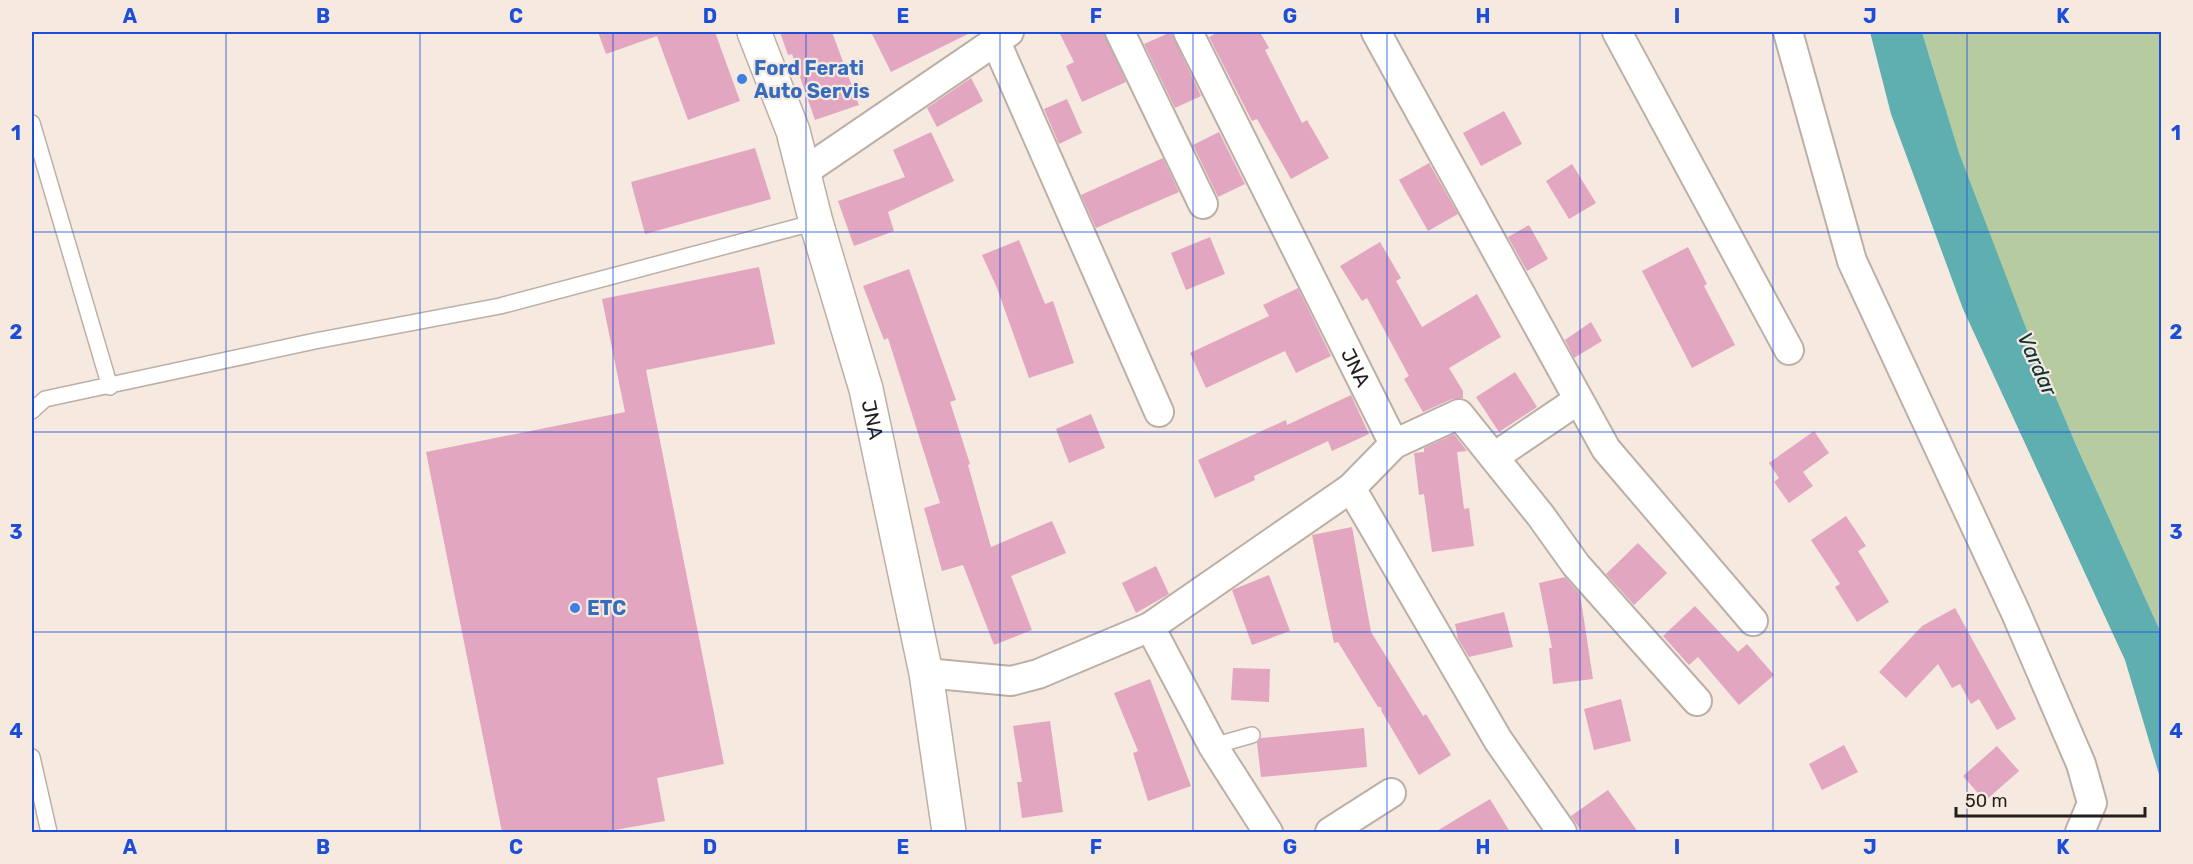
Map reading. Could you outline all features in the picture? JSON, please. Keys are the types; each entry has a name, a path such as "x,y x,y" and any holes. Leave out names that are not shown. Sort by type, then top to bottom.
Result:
{"street":[{"name":"JNA","path":"754,32 793,131 805,171 816,222 866,389 926,673 949,832"},
{"path":"1120,32 1203,204"},
{"name":"JNA","path":"1188,32 1394,444"},
{"path":"1376,32 1606,449 1754,621"},
{"path":"1617,32 1790,350"},
{"path":"1788,32 1852,261 2014,611 2081,764 2097,832"},
{"path":"805,171 1003,37 1159,412"},
{"path":"1494,457 1578,400"},
{"path":"926,673 1011,681 1038,674 1150,627 1351,488 1394,444 1459,414 1576,565 1697,701"},
{"path":"1351,488 1498,740 1562,832"},
{"path":"1150,627 1214,746 1268,832"},
{"path":"1330,832 1391,793"},
{"path":"2080,832 2092,803"}],"lane":[{"path":"32,123 110,387"},
{"path":"32,411 45,399 110,387 315,341 500,306 816,222"},
{"path":"1214,746 1252,735"},
{"path":"32,757 49,832"}],"green space":[{"path":"1922,32 2161,32 2161,633 2055,396 2005,276 1959,154"}],"water":[{"name":"Vardar","path":"1870,32 1922,32 1959,153 2024,323 2161,633 2161,781 2125,660 1963,309 1891,114"}],"building":[{"path":"598,32 715,32 740,101 688,120 657,36 606,54"},
{"path":"780,32 832,32 859,105 815,120 792,54 788,55"},
{"path":"871,32 972,32 891,72"},
{"path":"1059,32 1104,32 1126,82 1082,102 1066,66 1074,62"},
{"path":"1171,32 1201,96 1175,108 1144,44"},
{"path":"1218,32 1260,32 1269,48 1265,50 1302,123 1307,120 1329,158 1291,179 1257,119 1252,121 1209,37"},
{"path":"971,78 983,101 937,127 927,108"},
{"path":"1067,99 1082,133 1059,144 1044,109"},
{"path":"1504,111 1522,144 1481,166 1463,133"},
{"path":"931,132 954,181 888,212 894,231 854,246 838,201 905,177 893,150"},
{"path":"1219,132 1245,184 1218,197 1193,145"},
{"path":"755,148 771,199 645,234 631,182"},
{"path":"1163,158 1179,192 1096,228 1081,195"},
{"path":"1429,163 1458,214 1428,231 1399,180"},
{"path":"1572,164 1596,203 1569,219 1546,181"},
{"path":"1529,225 1548,259 1527,271 1508,237"},
{"path":"1210,237 1225,274 1186,290 1171,253"},
{"path":"1019,240 1045,304 1053,301 1074,363 1029,378 997,288 982,255"},
{"path":"1380,242 1401,278 1396,281 1422,327 1477,294 1501,337 1449,368 1463,391 1463,398 1452,399 1423,412 1404,379 1409,376 1367,298 1362,301 1340,266"},
{"path":"1688,247 1707,284 1704,286 1735,345 1692,368 1642,271"},
{"name":"ETC","path":"759,267 775,344 646,370 724,764 657,778 665,821 604,832 502,832 426,452 625,412 602,299"},
{"path":"909,269 956,400 950,402 970,464 968,465 991,547 1052,521 1066,553 1011,576 1032,630 994,645 963,565 942,571 924,508 940,503 888,338 884,340 863,286"},
{"path":"1298,288 1331,356 1296,373 1285,351 1206,388 1190,353 1269,316 1263,305"},
{"path":"1591,322 1602,341 1574,358 1565,340"},
{"path":"1515,372 1537,407 1499,432 1476,397"},
{"path":"1351,395 1369,434 1332,451 1328,441 1254,476 1255,480 1215,498 1198,460 1286,420 1287,425"},
{"path":"1091,414 1105,448 1069,463 1056,429"},
{"path":"1814,431 1829,453 1803,472 1813,486 1789,503 1774,482 1779,478 1769,463"},
{"path":"1454,434 1467,451 1457,452 1464,509 1469,508 1474,546 1432,552 1424,494 1419,495 1414,453 1424,452 1424,448"},
{"path":"1846,516 1866,546 1858,551 1889,602 1857,622 1835,587 1840,584 1811,540"},
{"path":"1352,527 1371,632 1423,716 1426,714 1451,755 1419,775 1381,707 1378,707 1338,642 1334,643 1312,535"},
{"path":"1638,543 1667,573 1634,605 1606,574"},
{"path":"1156,566 1169,594 1136,613 1122,583"},
{"path":"1269,575 1290,631 1252,645 1232,590"},
{"path":"1565,577 1580,594 1593,679 1553,684 1549,648 1552,648 1539,583"},
{"path":"1695,606 1738,652 1747,644 1774,675 1739,705 1698,657 1689,665 1663,636"},
{"path":"1955,608 2016,719 1997,730 1979,699 1971,704 1960,684 1952,688 1938,664 1906,698 1879,672 1922,626"},
{"path":"1504,612 1513,647 1469,657 1458,639 1455,624"},
{"path":"1233,668 1270,669 1269,702 1231,700"},
{"path":"1150,679 1191,786 1148,801 1133,753 1138,751 1114,693"},
{"path":"1621,699 1631,741 1594,750 1584,709"},
{"path":"1050,721 1063,812 1022,818 1017,782 1022,782 1013,726"},
{"path":"1364,728 1367,767 1261,777 1257,743 1261,738"},
{"path":"1844,745 1858,772 1822,790 1809,764"},
{"path":"1997,746 2019,771 1985,801 1963,776"},
{"path":"1608,790 1638,832 1582,832 1571,816"},
{"path":"1490,799 1510,832 1435,832"}],"place":[{"name":"Ford Ferati Auto Servis","path":"742,79"},
{"name":"ETC","path":"575,608"}]}
